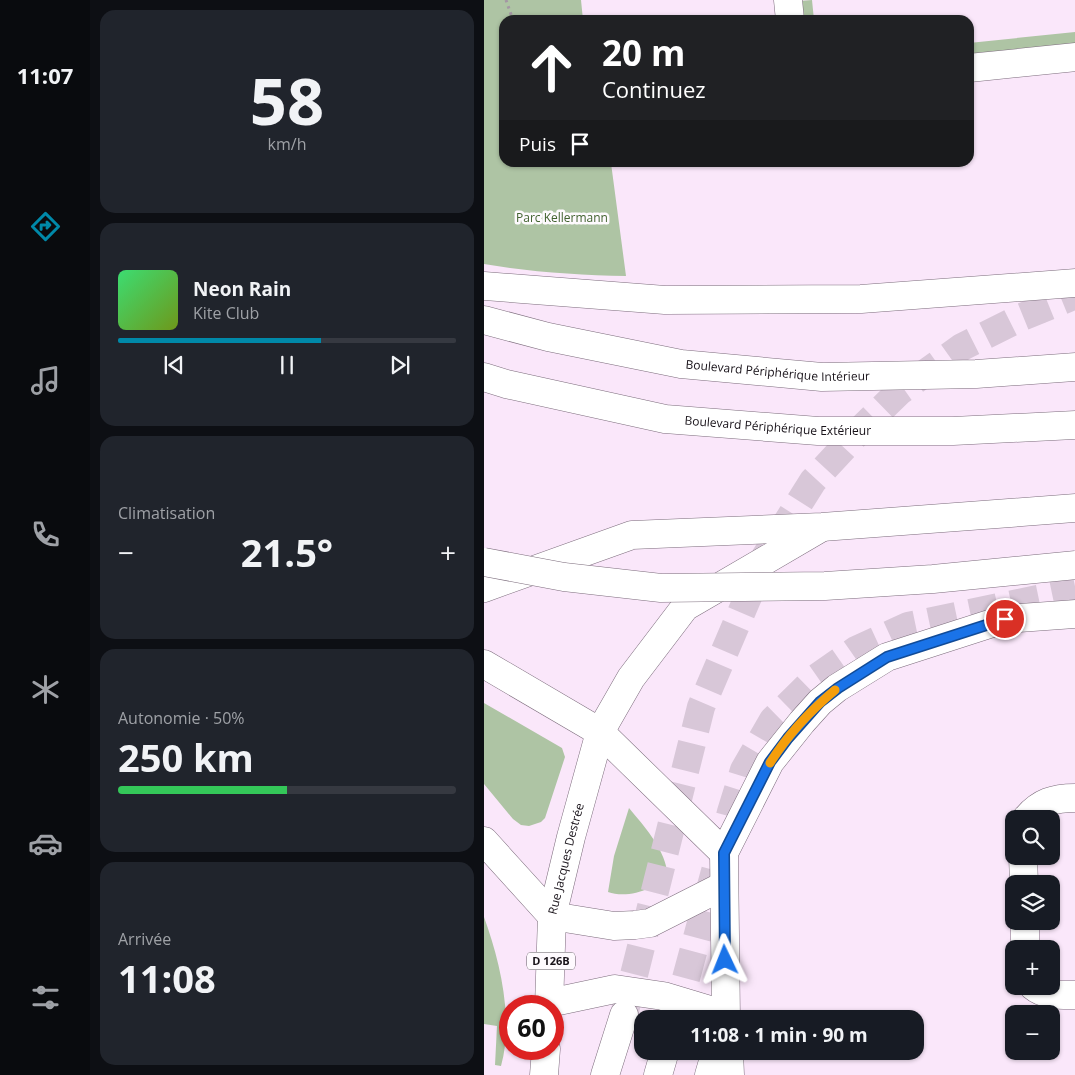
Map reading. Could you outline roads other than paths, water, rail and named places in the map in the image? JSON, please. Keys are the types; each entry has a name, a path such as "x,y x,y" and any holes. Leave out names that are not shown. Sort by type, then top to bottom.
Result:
{"main road":[{"path":"974,67 1075,57"},
{"path":"484,286 665,300 841,299 1075,283"},
{"name":"Boulevard Périphérique Intérieur","path":"484,320 548,337 681,364 822,377 976,374 1075,367"},
{"name":"Boulevard Périphérique Extérieur","path":"484,377 506,384 656,417 684,420 828,431 953,431 1075,425"},
{"path":"484,588 632,535 822,527 1075,508"},
{"name":"Rue Jacques Destrée","path":"552,916 571,837 600,732 631,678 685,607 822,527"},
{"path":"484,562 564,578 661,588 825,586 932,579 1075,565"},
{"path":"726,1010 724,853 770,762 802,722 820,702 838,688 887,657 1005,619 1075,614"},
{"path":"484,664 600,732 724,853"},
{"path":"1034,810 1058,798 1075,798"},
{"name":"Rue Jacques Destrée","path":"484,841 552,916"},
{"path":"552,916 614,926 635,926 650,922 723,886"},
{"name":"D 126B","path":"549,995 552,916"},
{"path":"564,1001 616,989 663,996 703,1010"},
{"path":"1060,995 1075,995"},
{"path":"605,1075 624,1015"},
{"path":"544,1075 545,1060"},
{"path":"658,1075 662,1060"},
{"path":"709,1075 713,1060"},
{"path":"729,1060 730,1075"}],"tunnel":[{"path":"624,1015 701,707 765,557 813,481 861,429 900,391 962,347 1022,317 1076,295"},
{"path":"677,1010 744,770 773,720 816,678 856,650 908,626 1076,591"}],"park label":[{"name":"Parc Kellermann","path":"562,218"}]}
